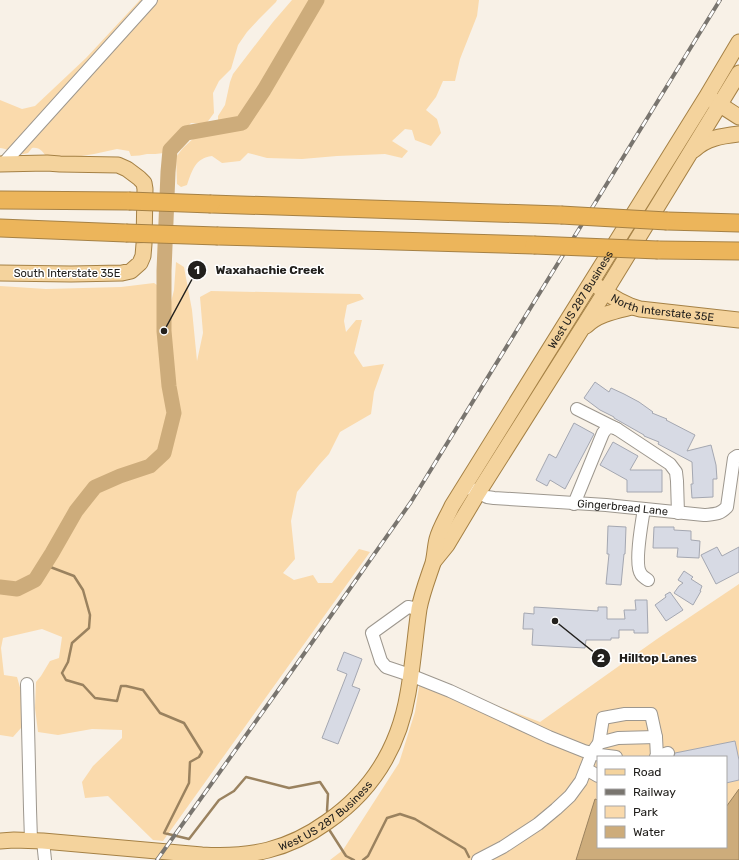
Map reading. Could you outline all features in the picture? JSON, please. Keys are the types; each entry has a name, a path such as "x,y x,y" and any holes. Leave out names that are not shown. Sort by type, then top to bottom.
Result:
{"highway":[{"path":"0,200 129,201 561,214 667,221 739,223"},
{"path":"0,228 664,250 739,251"},
{"path":"664,250 710,259 739,261"}],"main road":[{"name":"West US 287 Business","path":"433,562 447,545 478,493 605,292 686,158 714,100 739,42"},
{"name":"West US 287 Business","path":"0,841 14,840 41,850 221,858 261,853 289,844 320,827 353,802 376,775 398,732 408,694 419,609 433,562 437,538 452,506 592,282 714,100 738,78"},
{"path":"714,100 739,117"},
{"path":"686,158 708,140 720,136 739,134"},
{"name":"South Interstate 35E","path":"0,273 122,273 131,271 140,262 143,256 144,244 144,183 140,178 127,169 118,164 2,164"},
{"path":"579,332 598,317 627,305 614,277"},
{"name":"North Interstate 35E","path":"592,282 605,292 627,305 652,311 739,320"}],"street":[{"path":"2,164 150,0"},
{"path":"577,409 617,429 670,464 676,472 678,512"},
{"path":"574,504 603,433 607,428 612,427 617,429"},
{"name":"Gingerbread Lane","path":"464,486 478,493 494,498 606,505 704,515 717,514 722,512 727,507 734,458 738,454"},
{"path":"644,509 638,566 640,574 648,580"},
{"path":"419,609 408,607 372,633 382,661 386,667 450,691 549,737 592,753 610,756"},
{"path":"27,684 29,802 41,850"},
{"path":"478,860 503,847 538,824 570,796 581,781 592,753 599,743 603,718 625,714 651,714 660,756"},
{"path":"599,743 618,738 656,737"},
{"path":"586,768 597,775"}],"green space":[{"path":"140,0 277,0 247,32 238,45 231,69 219,81 213,93 214,113 206,124 191,123 169,142 164,153 131,156 129,151 117,149 75,157 47,158 43,152 37,148 32,148 28,153 15,154 0,148 0,100 22,109 35,106 86,58"},
{"path":"292,0 479,0 477,16 460,59 455,81 443,81 436,97 426,110 437,119 441,133 431,146 415,140 412,130 405,129 392,141 408,151 402,158 385,154 302,159 267,158 248,153 240,161 222,163 212,156 206,157 195,166 187,185 181,187 177,184 176,157 196,136 206,132 218,133 218,116 225,105 233,74"},
{"path":"176,262 184,267 192,310 197,361 203,333 200,297 211,291 360,294 364,299 347,305 344,321 346,332 356,320 362,320 354,353 363,367 384,364 374,392 371,414 340,432 329,454 297,492 291,521 295,559 283,573 294,580 313,575 318,583 332,583 359,549 370,552 163,841 153,840 108,796 85,798 82,782 93,766 122,738 122,730 92,729 58,735 38,732 35,708 36,682 50,661 59,658 62,637 42,629 3,638 1,648 4,675 17,677 23,698 21,728 13,737 0,735 0,286 46,289 121,287 154,283 160,287 159,350 167,375 170,343 168,314 174,290"},
{"path":"739,584 739,860 330,860 343,850 399,763 415,712 421,674 540,722 657,639"}],"water":[{"path":"739,789 739,860 576,860 595,799 597,800 597,848 727,848 727,806"}],"building":[{"path":"595,382 609,392 611,388 624,394 639,402 653,412 652,413 667,419 666,420 695,435 687,451 711,445 716,465 717,479 713,479 713,497 692,498 692,462 600,410 584,398"},
{"path":"574,423 594,434 565,489 550,480 547,486 536,480 549,454 556,458"},
{"path":"613,442 638,456 630,470 662,470 662,492 627,492 627,480 600,465"},
{"path":"608,526 626,527 625,554 621,585 606,584 609,554 607,554"},
{"path":"654,527 674,527 674,530 691,531 691,540 700,541 699,558 677,557 678,548 653,548"},
{"path":"717,547 722,556 739,547 739,572 716,584 701,555"},
{"path":"684,571 693,577 691,579 702,586 701,591 693,605 674,593 683,583 678,580"},
{"path":"670,592 683,610 666,621 655,605"},
{"path":"635,600 647,600 648,633 634,633 634,630 619,630 619,638 611,638 611,640 586,640 585,648 532,645 533,629 523,629 524,613 534,614 534,607 598,611 598,607 607,607 607,619 625,619 624,610 636,610"},
{"path":"344,652 362,659 352,686 360,689 338,744 322,738 347,674 337,670"},
{"path":"735,741 739,760 739,780 727,783 727,756 674,756 675,753"}],"waterway":[{"path":"0,587 17,589 35,580 76,511 95,487 120,476 150,466 164,453 174,413 169,386 164,331 164,271 170,150 186,133 242,123 264,90 317,0"},
{"path":"45,565 74,576 83,590 90,615 89,628 72,643 68,662 62,673 66,680 83,685 95,698 117,701 121,686 143,690 160,713 184,723 202,752 199,757 190,762 189,783 164,833 189,839 219,800 234,791 246,777 289,788 320,782 328,794 327,811"},
{"path":"363,860 368,856 387,818 400,814 415,819 465,849 469,857"},
{"path":"330,831 346,856 354,860"}],"railway":[{"path":"157,860 411,502 720,0"}],"place":[{"name":"Waxahachie Creek","path":"164,331"},
{"name":"Hilltop Lanes","path":"555,621"}]}
